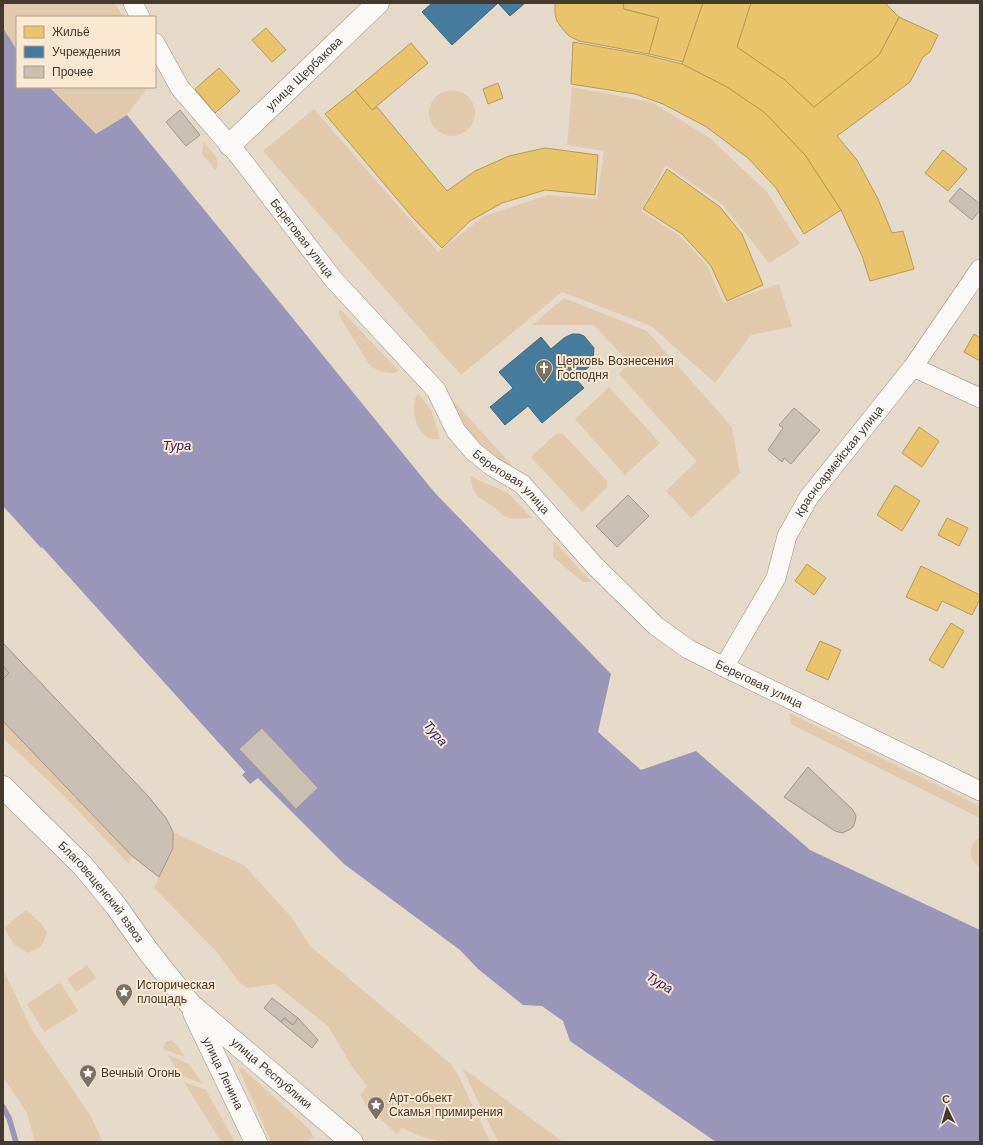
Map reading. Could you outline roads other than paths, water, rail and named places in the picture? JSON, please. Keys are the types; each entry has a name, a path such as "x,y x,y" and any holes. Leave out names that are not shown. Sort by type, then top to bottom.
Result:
{"main road":[{"name":"улица Щербакова","path":"230,145 378,3"},
{"name":"Благовещенский взвоз","path":"3,787 83,866 116,906 148,951 190,1004"},
{"name":"улица Ленина","path":"190,1004 256,1142"},
{"name":"улица Республики","path":"190,1004 352,1142"}],"street":[{"path":"133,3 140,16"},
{"name":"Береговая улица","path":"156,45 180,88 230,145 334,280 436,390 456,431 474,452 493,467 522,484 595,566 656,626 688,649 724,668 980,791"},
{"name":"Красноармейская улица","path":"724,668 776,578 787,536 809,497 914,367 980,269"},
{"path":"914,367 980,398"}],"water":[{"name":"Тура","path":"3,28 16,48 16,88 50,88 96,134 127,115 435,493 611,674 598,732 641,770 696,751 810,850 980,930 980,1142 716,1142 570,1041 563,1021 542,1006 523,1005 478,969 460,950 344,864 258,778 250,784 242,775 245,772 3,506"}],"waterway":[{"path":"3,1107 9,1118 16,1142"}],"place":[{"name":"Церковь Вознесения Господня","path":"544,383"},
{"name":"Историческая площадь","path":"124,1007"},
{"name":"Вечный Огонь","path":"88,1088"},
{"name":"Арт-обьект Скамья примирения","path":"376,1120"}]}
